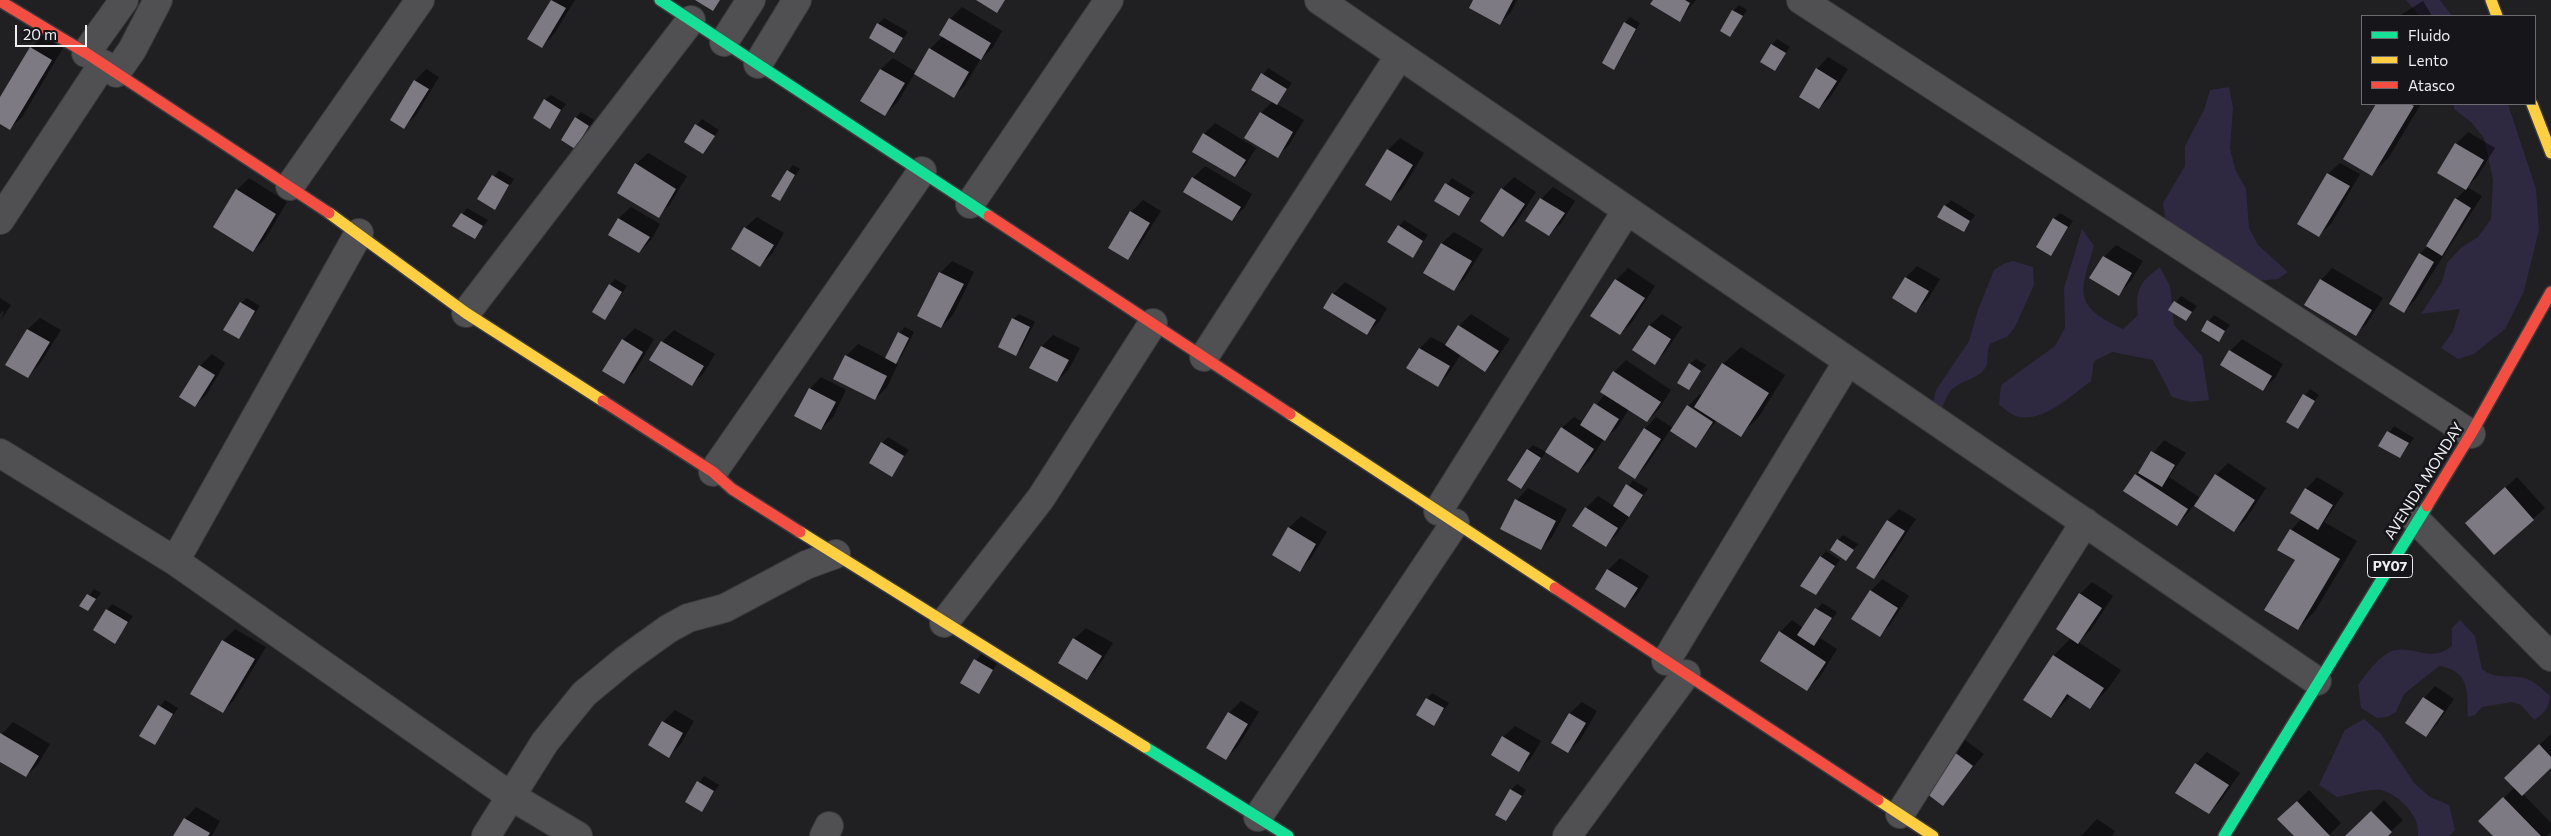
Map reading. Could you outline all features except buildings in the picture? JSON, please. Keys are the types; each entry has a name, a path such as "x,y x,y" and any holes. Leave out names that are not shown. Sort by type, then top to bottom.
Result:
{"main road":[{"path":"660,0 1933,836"},
{"path":"2491,0 2497,15"},
{"path":"0,1 102,63 290,186 359,232 466,313 713,472 732,489 1288,836"},
{"path":"2532,105 2551,153"},
{"name":"AVENIDA MONDAY","path":"2224,836 2317,681 2471,434 2551,292"}],"street":[{"path":"0,220 102,63 124,0"},
{"path":"102,63 132,50 158,0"},
{"path":"290,186 420,0"},
{"path":"724,42 751,0"},
{"path":"758,64 797,0"},
{"path":"970,204 1109,0"},
{"path":"1319,0 2317,681"},
{"path":"1800,0 2471,434"},
{"path":"466,313 691,20"},
{"path":"1204,357 1400,55"},
{"path":"713,472 922,171"},
{"path":"1258,818 1446,517 1627,210"},
{"path":"175,561 359,232"},
{"path":"944,623 1041,498 1152,323"},
{"path":"1567,836 1676,668 1848,361"},
{"path":"0,454 175,561 510,795 578,836"},
{"path":"2417,521 2551,657"},
{"path":"1900,814 2085,522"},
{"path":"486,836 545,742 584,694 624,660 668,629 688,618 725,608 806,565 836,554"}],"shaded area":[{"path":"2406,0 2440,0 2451,15 2418,15"},
{"path":"2229,87 2233,108 2230,148 2235,169 2246,189 2249,228 2258,245 2288,272 2278,279 2257,281 2166,223 2163,203 2185,166 2185,146 2204,110 2210,90"},
{"path":"2454,105 2508,105 2536,189 2539,230 2524,291 2505,329 2474,354 2458,359 2441,348 2453,331 2460,309 2421,314 2442,282 2447,263 2461,248 2478,237 2491,219 2493,180 2484,138 2471,122 2454,109"},
{"path":"2082,229 2094,246 2085,275 2084,296 2088,305 2095,313 2123,329 2138,315 2137,299 2140,287 2160,267 2170,286 2174,325 2202,356 2209,400 2190,402 2172,397 2153,360 2112,352 2094,361 2091,381 2056,407 2046,412 2025,418 2014,415 1999,405 2001,385 2055,346 2065,328 2064,288"},
{"path":"2013,261 2033,267 2034,285 2015,327 2008,336 1990,344 1985,369 1954,388 1947,396 1941,410 1933,402 1936,390 1969,341 1978,310 1994,270 2003,264"},
{"path":"2460,620 2475,636 2482,669 2497,676 2528,679 2550,696 2549,704 2541,715 2534,720 2521,705 2512,702 2482,707 2475,715 2468,717 2467,691 2462,677 2456,672 2439,666 2404,694 2396,712 2387,717 2377,718 2361,708 2358,685 2379,660 2396,650 2427,653 2444,651 2452,646 2452,628"},
{"path":"2364,719 2381,734 2415,784 2430,797 2449,805 2455,830 2449,836 2418,836 2418,829 2413,814 2402,802 2381,790 2337,797 2319,785 2345,730"}],"traffic: fast":[{"path":"660,0 989,216"},
{"path":"2224,836 2427,506"},
{"path":"1145,747 1288,836"}],"traffic: slow":[{"path":"2491,0 2497,15"},
{"path":"2532,105 2551,153"},
{"path":"329,213 466,313 603,401"},
{"path":"1290,414 1555,588"},
{"path":"800,532 1145,747"},
{"path":"1878,800 1933,836"}],"traffic: jam":[{"path":"0,1 86,53 329,213"},
{"path":"989,216 1290,414"},
{"path":"2427,506 2471,434 2551,292"},
{"path":"603,401 713,472 732,489 800,532"},
{"path":"1555,588 1878,800"}]}
